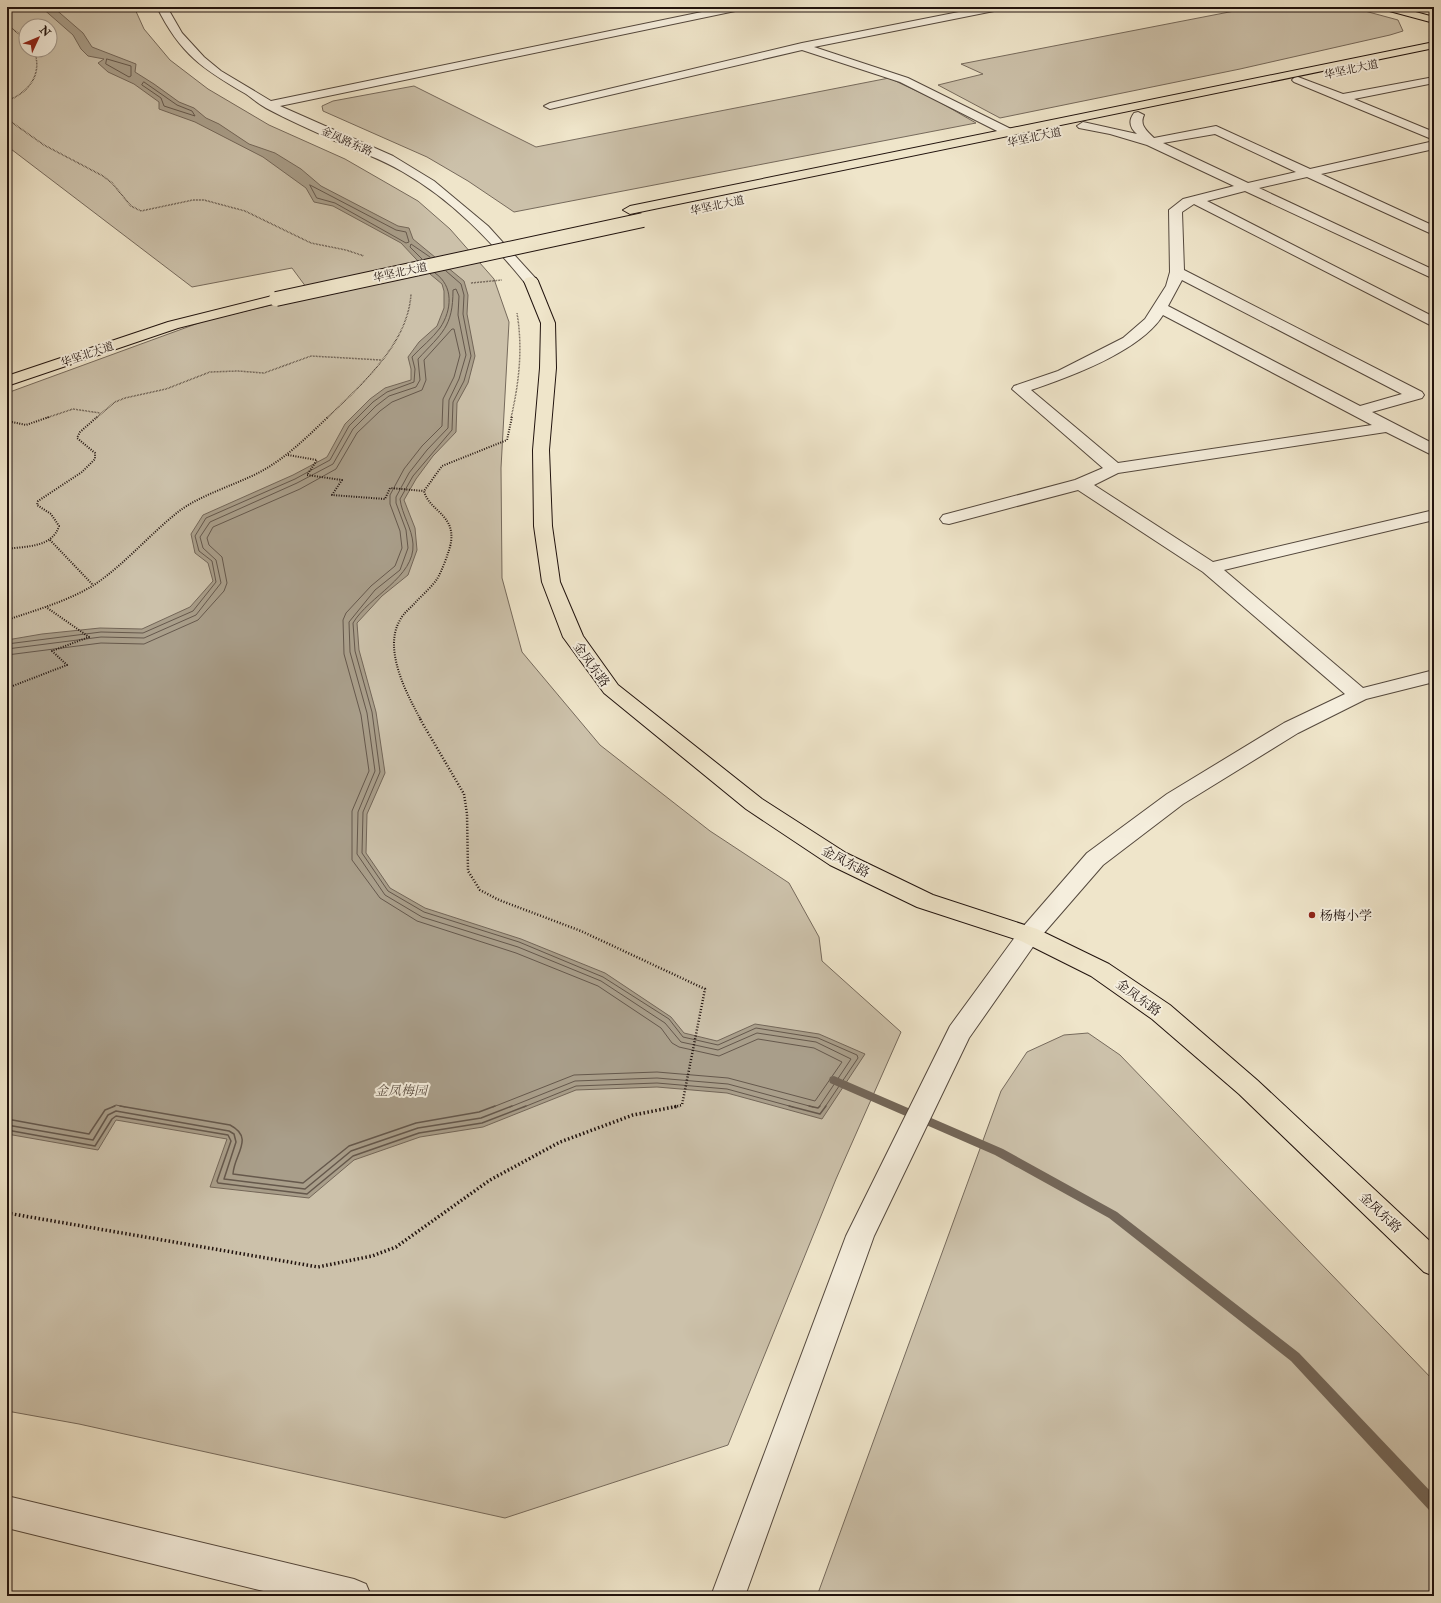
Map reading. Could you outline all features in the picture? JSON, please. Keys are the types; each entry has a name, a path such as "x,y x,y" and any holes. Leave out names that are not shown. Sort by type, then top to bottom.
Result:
{"main road":[{"path":"1386,7 1434,20"},
{"name":"华坚北大道","path":"7,368 160,317 264,288 630,210 1434,45"},
{"name":"华坚北大道","path":"889,169 1083,126 1434,52"},
{"name":"华坚北大道","path":"7,381 173,325 276,299 647,220"},
{"name":"金凤东路","path":"532,280 548,323 548,368 541,450 543,526 551,582 573,637 611,690 754,804 838,859 925,901 1029,935 1100,970 1161,1012 1248,1087 1434,1263"}],"street":[{"name":"金凤路东路","path":"162,7 170,24 190,49 216,72 269,105 389,159 425,181 461,207 482,226 508,252 532,280"},
{"path":"258,97 702,7"},
{"path":"269,105 740,7"},
{"path":"550,106 802,46 999,7"},
{"path":"802,46 904,80 1007,132"},
{"path":"1298,80 1434,136"},
{"path":"1342,98 1434,80"},
{"path":"1138,115 1136,119 1137,128 1151,142"},
{"path":"1083,126 1112,131 1151,142 1434,275"},
{"path":"1151,142 1216,130 1434,231"},
{"path":"1114,470 1020,389 1063,374 1128,340 1151,322 1174,286 1176,272 1176,210 1188,202 1245,187 1434,144"},
{"path":"1196,200 1434,323"},
{"path":"1176,272 1416,395 1359,411"},
{"path":"1160,308 1434,451"},
{"path":"948,519 1081,484 1114,470 1390,428"},
{"path":"1081,484 1210,568 1359,695"},
{"path":"1210,568 1434,515"},
{"path":"728,1596 860,1236 960,1033 1029,935 1095,859 1175,799 1291,728 1359,695 1434,676"},
{"path":"7,1512 354,1596"}],"path":[{"path":"7,25 18,33"},
{"path":"7,101 26,90 36,68 36,58"},
{"path":"7,119 15,127 68,158 106,177 135,209 141,211 193,200 204,200 245,211 311,243 358,253 370,260"},
{"path":"500,274 504,280"},
{"path":"7,620 45,606 93,585 129,558 179,511 260,472 288,455 332,414 382,360 394,344 410,310 411,289"},
{"path":"7,1213 318,1267 372,1256 396,1247 490,1180 560,1142 633,1115 682,1105 705,989 581,931 499,900 480,890 468,871 467,814 464,794 413,706 395,660 393,636 400,619 437,579 450,542 449,524 443,514 426,499 424,491 442,466 507,440 522,352 520,325 517,312"},
{"path":"7,549 26,548 50,540 58,531 59,526 51,514 37,505 38,501 82,472 95,459 95,453 77,438 80,432 116,402 125,398 166,389 210,372 238,371 264,373 311,356 382,360"},
{"path":"7,421 26,425 73,409 101,413"},
{"path":"288,455 317,460 307,475 342,480 332,495 385,499 390,488 424,491"},
{"path":"50,540 93,585"},
{"path":"7,684 10,687 67,665 52,651 89,637 45,606"}],"green space":[{"name":"金凤梅园","path":"7,7 134,7 144,29 170,60 208,89 269,125 345,159 418,201 450,229 494,279 509,322 501,468 502,578 522,652 600,745 710,831 789,883 819,937 822,961 901,1032 836,1179 728,1445 505,1518 79,1424 7,1411 7,393 204,321 279,303 309,291 292,268 192,287 7,146"},
{"path":"1255,7 1350,7 1398,20 1403,31 1240,69 1000,118 938,85 983,74 961,64"},
{"path":"889,78 936,100 976,123 514,212 468,181 427,157 323,111 322,106 333,101 414,86 536,147"},
{"path":"1088,1033 1120,1055 1434,1381 1434,1596 817,1596 1001,1091 1027,1052 1064,1035"}],"water":[{"path":"41,7 53,7 83,33 92,47 136,64 135,72 179,102 194,108 206,118 219,124 249,144 275,153 301,169 321,186 398,226 409,228 413,239 464,281 468,295 467,314 475,356 468,383 457,403 456,432 433,456 416,479 404,500 415,528 417,550 408,575 382,596 357,623 359,650 376,712 385,773 367,814 366,853 390,888 425,908 521,939 605,973 671,1017 684,1033 717,1041 755,1024 819,1034 865,1054 822,1119 727,1093 657,1087 576,1090 483,1127 420,1137 354,1160 309,1198 210,1187 227,1139 116,1120 98,1150 7,1134 7,640 42,634 100,628 142,629 190,607 213,581 208,563 195,553 191,534 203,515 293,475 327,457 345,424 370,399 385,388 411,380 411,369 408,357 419,342 437,326 444,308 444,291 442,284 430,274 401,243 333,206 314,202 306,188 263,157 195,122 159,109 159,102 134,84 108,72 98,63 104,59 88,56 81,49 73,35 58,22 58,18 54,18"}],"waterway":[{"path":"834,1080 999,1152 1113,1215 1295,1357 1434,1505"}],"place":[{"name":"杨梅小学","path":"1312,915"}]}
